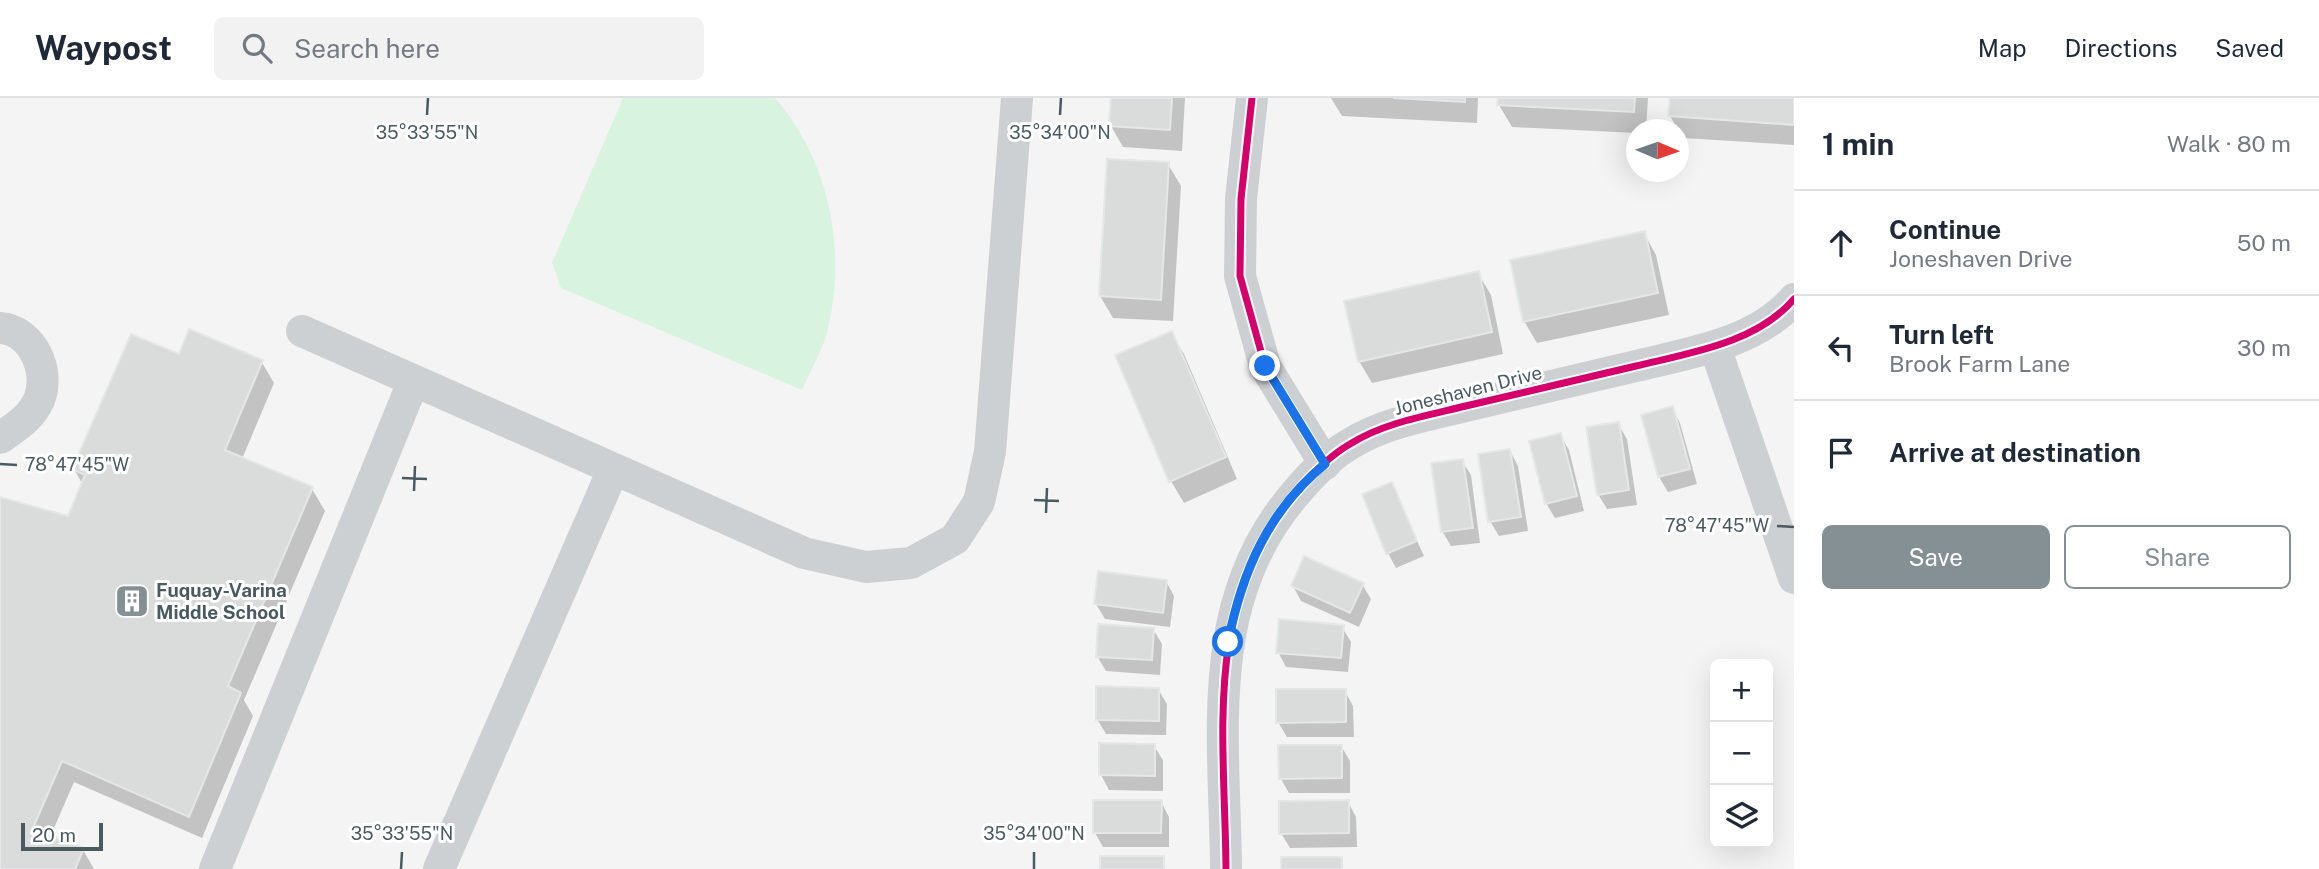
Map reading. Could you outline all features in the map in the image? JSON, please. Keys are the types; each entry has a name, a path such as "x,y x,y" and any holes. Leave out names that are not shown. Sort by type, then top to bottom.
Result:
{"street":[{"path":"302,331 804,553 866,567 911,563 955,539 979,502 990,452 1017,98"},
{"path":"1252,98 1241,199 1240,276 1265,366 1325,464"},
{"name":"Joneshaven Drive","path":"1226,869 1223,687 1237,595 1254,554 1277,515 1310,477 1350,444 1401,422 1715,347 1780,315 1794,299"},
{"path":"0,328 9,329 34,347 42,373 40,399 33,410 25,421 0,438"},
{"path":"1715,347 1794,578"},
{"path":"215,869 413,382"},
{"path":"439,869 613,470"}],"green space":[{"path":"623,98 775,98 794,123 822,180 830,211 835,274 826,336 802,390 561,288 552,263"}],"building":[{"path":"1111,98 1172,98 1170,130 1109,126"},
{"path":"1393,98 1465,98 1465,102"},
{"path":"1498,98 1635,98 1634,112 1497,105"},
{"path":"1670,98 1794,98 1794,125 1668,116"},
{"path":"1107,159 1169,162 1161,300 1099,296"},
{"path":"1645,231 1658,293 1523,322 1510,260"},
{"path":"1479,271 1492,332 1358,362 1344,301"},
{"name":"Fuquay-Varina Middle School","path":"189,329 263,360 225,450 313,487 228,686 241,693 189,817 62,761 33,828 84,848 75,869 0,869 0,497 68,516 85,475 72,469 131,334 179,354"},
{"path":"1172,331 1226,457 1169,482 1115,355"},
{"path":"1673,406 1690,469 1658,477 1641,415"},
{"path":"1619,422 1629,490 1597,495 1586,427"},
{"path":"1561,433 1577,496 1545,504 1529,441"},
{"path":"1510,449 1521,517 1488,522 1478,454"},
{"path":"1463,459 1473,528 1441,532 1431,463"},
{"path":"1392,482 1417,541 1386,554 1362,494"},
{"path":"1304,556 1364,583 1350,613 1291,586"},
{"path":"1098,571 1167,580 1163,613 1094,604"},
{"path":"1279,619 1344,625 1341,658 1276,653"},
{"path":"1098,624 1154,628 1152,660 1096,657"},
{"path":"1096,686 1159,688 1159,721 1096,720"},
{"path":"1276,689 1346,689 1346,722 1276,723"},
{"path":"1099,743 1155,744 1155,776 1099,775"},
{"path":"1278,745 1342,745 1342,778 1279,779"},
{"path":"1093,800 1162,800 1161,833 1093,833"},
{"path":"1349,800 1349,833 1279,834 1279,801"},
{"path":"1100,856 1164,856 1164,869 1100,869"},
{"path":"1281,857 1342,857 1342,869 1281,869"}],"cycle path":[{"path":"1252,98 1241,199 1240,276 1265,366 1325,464"},
{"path":"1226,869 1223,721 1225,672 1232,625 1245,580 1265,536 1313,473 1342,449 1378,430 1424,416 1721,344 1761,326 1779,314 1794,299"}],"place":[{"name":"Fuquay-Varina Middle School","path":"132,601"}],"route":[{"path":"1228,642 1237,595 1254,554 1277,515 1325,464 1265,366"}]}
